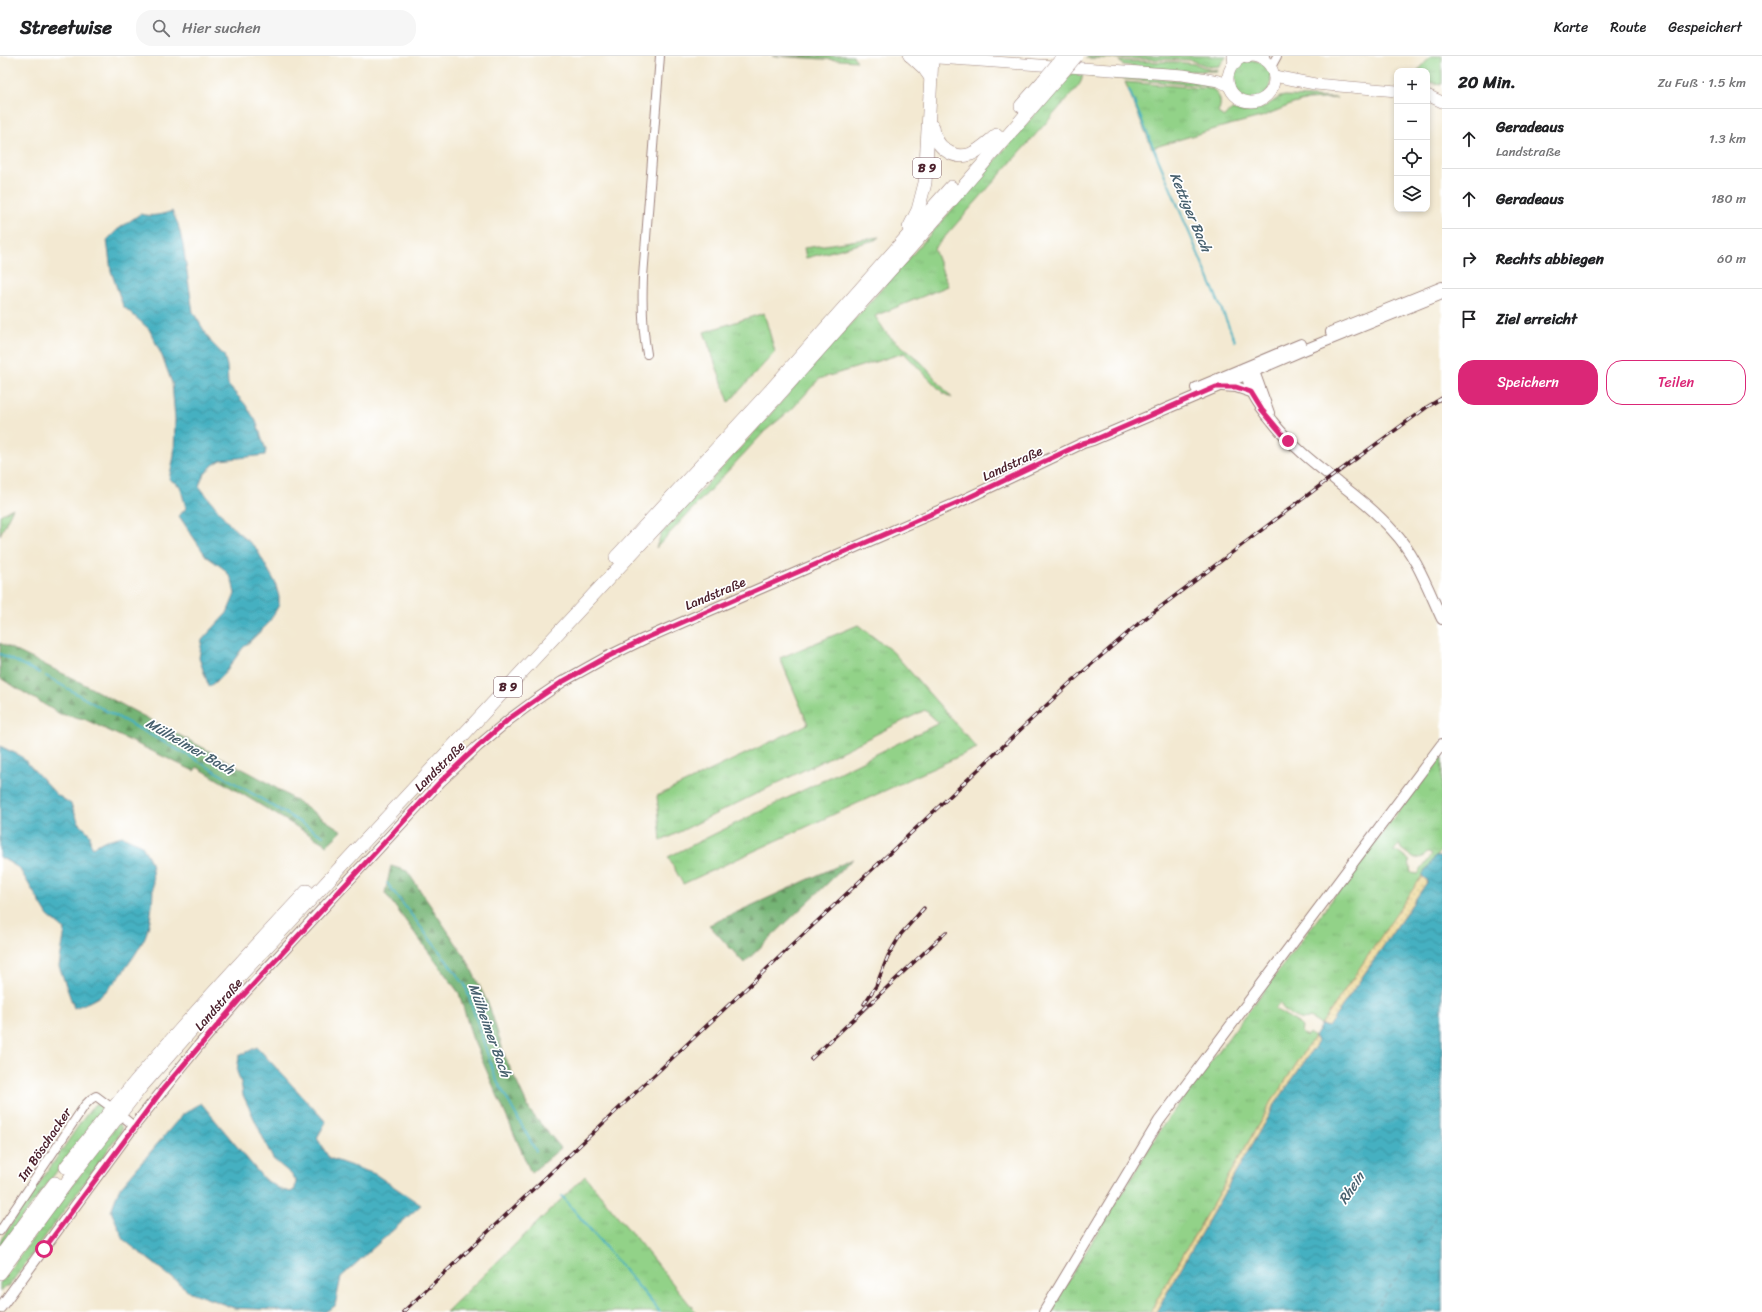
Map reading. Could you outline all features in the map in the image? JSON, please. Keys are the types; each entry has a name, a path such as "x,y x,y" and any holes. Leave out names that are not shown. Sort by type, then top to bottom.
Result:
{"highway":[{"path":"910,56 924,68 931,78"},
{"name":"B 9","path":"0,1273 71,1176 152,1075 235,981 775,399 911,247 1049,80 1064,56"},
{"name":"B 9","path":"0,1257 59,1177 125,1093 228,975 836,318 997,135 1049,80 1076,56"},
{"name":"B 9","path":"937,58 933,124 938,143 950,153 968,155 978,150 997,135"},
{"name":"B 9","path":"896,250 915,218 924,192 927,171 931,78 937,58"}],"main road":[{"path":"910,56 1183,75 1219,81 1229,86"},
{"path":"1183,75 1223,73 1238,61 1263,57 1273,71 1315,84"},
{"path":"1238,61 1228,79 1229,86 1237,98 1250,103 1263,100 1272,89 1281,86 1315,84 1394,91"},
{"path":"1272,89 1273,71"},
{"path":"1430,96 1442,102"}],"street":[{"path":"647,354 642,309 643,277 660,56"},
{"path":"1273,71 1277,56"},
{"path":"1083,443 1092,436 1126,420 1442,287"},
{"path":"1083,443 1094,440 1216,387 1249,369 1442,294"},
{"path":"1249,369 1251,392 1262,410 1295,448 1376,514 1394,531 1414,560 1442,619"},
{"path":"1249,369 1271,421"},
{"path":"1216,387 1236,387 1251,392"},
{"name":"Landstraße","path":"0,1308 134,1126 182,1066 240,999 380,846 459,764 492,734 528,705 586,669 644,639 959,502 1083,443"},
{"path":"1044,1312 1159,1121 1442,744"},
{"name":"Im Böschacker","path":"0,1231 85,1105 94,1096 108,1105"},
{"path":"123,1117 134,1126"}],"green space":[{"path":"773,56 853,56 857,61"},
{"path":"1087,56 1227,56 1219,66 1209,67 1191,60 1085,58"},
{"path":"1431,56 1442,56 1442,84 1430,82 1430,68 1421,68"},
{"path":"1255,60 1262,63 1268,69 1271,80 1270,88 1262,97 1255,100 1247,100 1240,97 1232,88 1231,76 1234,69 1243,61"},
{"path":"1119,61 1176,62 1196,64 1210,70 1218,69 1218,71 1181,71 1123,65"},
{"path":"1076,69 1081,70 1082,76 1082,80 1078,87 934,249 948,286 875,316 887,334 921,362 952,398 943,393 904,353 819,379 792,409 765,431 656,548 661,534 742,446"},
{"path":"1089,73 1218,83 1216,87 1092,76"},
{"path":"1125,82 1213,89 1220,100 1218,113 1224,117 1232,110 1243,112 1263,108 1280,97 1285,96 1337,98 1308,100 1293,104 1261,117 1214,129 1152,148"},
{"path":"879,237 875,240 806,258 804,248"},
{"path":"764,313 775,352 729,402 704,332"},
{"path":"13,508 0,535 0,515"},
{"path":"858,625 893,652 977,748 683,884 668,857 939,723 925,710 661,841 657,796 808,724 780,658"},
{"path":"0,643 74,679 267,782 342,831 327,845 197,767 194,771 84,719 60,714 0,678"},
{"path":"1442,753 1442,848 1321,1025 1310,1018 1302,1019 1293,1016 1285,1010 1280,1003 1275,1009 1298,1023 1302,1027 1301,1033 1307,1036 1309,1033 1314,1037 1271,1103 1150,1312 1049,1312 1164,1124","holes":["1399,844 1401,849 1415,859 1423,857 1427,852 1432,855 1418,874 1411,873 1409,860 1399,852 1393,852"]},
{"path":"853,859 744,963 709,925"},
{"path":"391,866 407,871 466,958 490,1008 505,1057 530,1111 561,1148 531,1173 472,1037 459,993 385,893"},
{"path":"101,1104 105,1107 0,1247 0,1241 81,1122 94,1105"},
{"path":"119,1122 122,1129 119,1135 9,1286 5,1286 0,1292 0,1283"},
{"path":"585,1176 696,1312 446,1312"}],"sand":[{"path":"1422,876 1428,881 1328,1027 1321,1025"},
{"path":"1314,1037 1318,1042 1274,1106 1156,1312 1150,1312 1271,1103"}],"water":[{"path":"172,211 178,224 183,245 193,312 211,342 224,355 227,366 228,385 245,404 256,421 266,450 265,455 221,460 213,465 203,476 199,486 230,525 256,548 275,582 279,597 279,605 268,624 242,649 224,674 209,687 199,658 202,640 227,613 235,594 232,580 224,569 206,556 179,516 186,508 180,486 169,479 174,456 175,419 172,383 162,356 149,329 123,306 111,271 107,240 117,230 140,214 156,215"},
{"path":"0,746 21,756 56,794 71,804 79,823 90,834 90,842 93,847 104,841 122,836 141,844 151,863 153,892 151,914 143,941 136,954 114,983 104,993 93,1000 74,1008 59,966 65,930 48,916 19,868 0,857"},
{"name":"Rhein","path":"1435,857 1442,857 1442,1312 1156,1312 1274,1106 1318,1042 1314,1037 1321,1025 1328,1027 1428,881 1422,876"},
{"path":"257,1047 326,1122 317,1138 329,1158 375,1174 421,1205 341,1277 335,1306 325,1312 285,1312 275,1310 234,1308 190,1292 124,1240 111,1211 119,1189 182,1115 201,1103 264,1179 282,1190 291,1192 295,1189 296,1180 273,1159 243,1095 241,1082 237,1072 239,1056"}],"waterway":[{"name":"Kettiger Bach","path":"1129,90 1235,341"},
{"name":"Mülheimer Bach","path":"0,654 40,673"},
{"name":"Mülheimer Bach","path":"46,676 193,758 323,836"},
{"name":"Mülheimer Bach","path":"387,883 465,985 495,1077 536,1151"},
{"name":"Mülheimer Bach","path":"562,1196 660,1312"}],"ferry route":[{"path":"1374,1312 1442,1208"}],"railway":[{"path":"403,1312 1070,683 1138,624 1338,472 1427,407 1442,398"},
{"path":"864,1004 876,986 888,956 901,934 924,908"},
{"path":"811,1059 946,932"}],"route":[{"path":"44,1249 163,1089 240,999 440,782 510,718 562,682 605,658 644,639 959,502 1083,443 1094,440 1216,387 1236,387 1251,392 1265,414 1288,441"}]}
